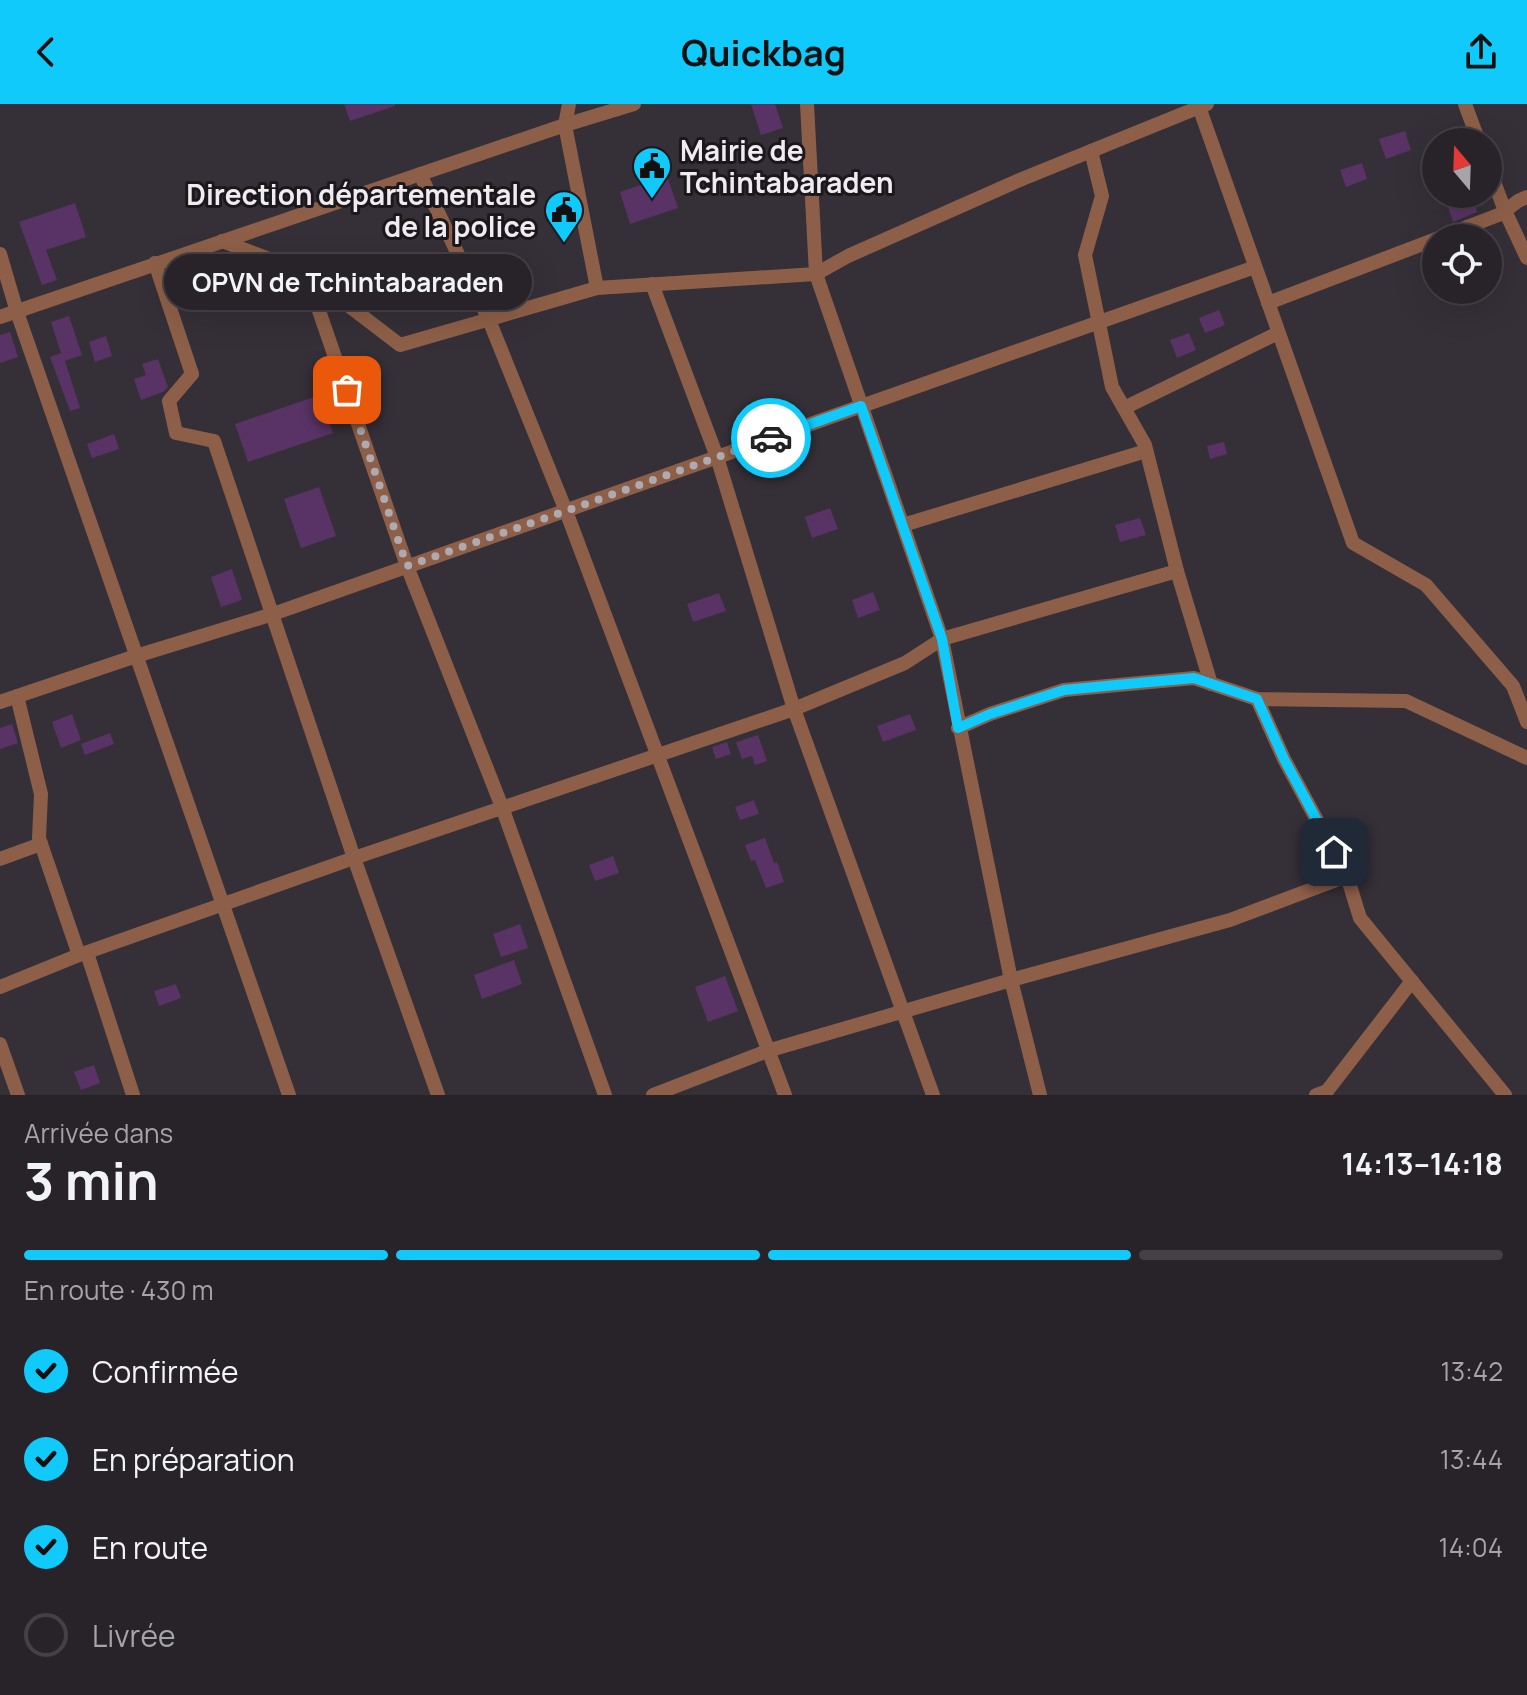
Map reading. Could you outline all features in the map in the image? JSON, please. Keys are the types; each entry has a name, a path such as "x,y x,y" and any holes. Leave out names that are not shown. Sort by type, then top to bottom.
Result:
{"street":[{"path":"569,104 565,125 597,288"},
{"path":"0,317 634,104"},
{"path":"807,104 816,274 942,639 1011,980 1040,1095"},
{"path":"1465,104 1474,128"},
{"path":"222,241 306,273 400,345 597,288 816,274 848,256 1201,105 1353,543 1426,585 1513,686 1527,722"},
{"path":"1091,151 1102,196 1085,255 1097,322 1112,387 1145,445 1177,571 1211,684"},
{"path":"420,174 489,320 566,511 785,1095"},
{"path":"1474,224 1501,214 1527,197"},
{"path":"1502,203 1527,258"},
{"path":"1268,303 1422,244"},
{"path":"0,254 17,312 289,1095"},
{"path":"155,263 192,374 169,401 176,433 214,441 354,858 438,1095"},
{"path":"0,702 273,614 1255,267"},
{"path":"306,273 407,566 502,807 605,1095"},
{"path":"652,284 717,457 794,709 933,1095"},
{"path":"1124,408 1278,333"},
{"path":"903,525 1146,451"},
{"path":"0,987 83,954 354,858 794,709 905,663 942,639 1177,571"},
{"path":"958,728 1064,690 1194,678 1257,699 1406,701 1527,758"},
{"path":"17,696 41,794 39,838 133,1095"},
{"path":"1257,699 1284,759 1347,876 1360,918 1505,1095"},
{"path":"0,859 41,844"},
{"path":"653,1095 767,1051 1230,920 1347,876"},
{"path":"1316,1095 1327,1091 1412,981"},
{"path":"0,1044 18,1095"}],"building":[{"path":"344,104 395,104 395,106 350,121"},
{"path":"751,104 775,104 783,128 761,135"},
{"path":"1405,131 1411,150 1386,159 1379,139"},
{"path":"1362,163 1367,179 1346,187 1340,170"},
{"path":"667,176 678,208 630,224 620,192"},
{"path":"75,203 86,237 46,250 57,280 42,285 19,222"},
{"path":"1448,208 1476,208 1477,212 1453,222"},
{"path":"1219,310 1225,325 1205,333 1199,318"},
{"path":"69,316 82,355 65,361 80,408 70,411 50,357 61,353 51,322"},
{"path":"10,332 18,357 0,363 0,335"},
{"path":"1189,333 1196,350 1177,358 1170,340"},
{"path":"106,336 112,356 95,362 89,342"},
{"path":"158,359 168,387 141,400 134,379 146,375 142,364"},
{"path":"320,395 333,433 248,462 235,424"},
{"path":"114,434 119,449 92,458 87,444"},
{"path":"1224,442 1227,454 1210,459 1207,446"},
{"path":"319,487 336,536 301,548 284,499"},
{"path":"830,508 838,529 812,538 805,517"},
{"path":"1140,518 1146,535 1120,542 1115,525"},
{"path":"232,569 242,600 221,607 211,577"},
{"path":"873,592 880,610 858,618 852,600"},
{"path":"719,593 726,611 693,622 687,604"},
{"path":"72,714 81,740 61,748 52,722"},
{"path":"910,714 916,730 883,742 877,726"},
{"path":"12,724 18,743 0,749 0,728"},
{"path":"110,733 114,744 85,755 81,744"},
{"path":"758,735 767,761 755,765 752,756 742,759 736,742"},
{"path":"727,742 731,754 716,759 712,747"},
{"path":"754,800 759,814 740,820 735,807"},
{"path":"765,838 784,882 766,888 755,860 751,861 745,845"},
{"path":"613,856 619,873 595,881 589,865"},
{"path":"520,924 528,948 501,957 493,934"},
{"path":"514,960 522,984 482,999 474,975"},
{"path":"725,976 738,1011 708,1022 695,987"},
{"path":"176,984 181,998 159,1006 154,991"},
{"path":"94,1065 100,1083 81,1090 74,1072"}],"way so far":[{"path":"347,390 407,566 771,438"}],"place":[{"name":"Mairie de Tchintabaraden","path":"652,200"},
{"name":"Direction départementale de la police","path":"564,244"},
{"name":"OPVN de Tchintabaraden","path":"347,390"}],"route":[{"path":"771,438 861,406 942,639 958,728 1064,690 1194,678 1234,691 1257,699 1284,759 1334,852"}]}
